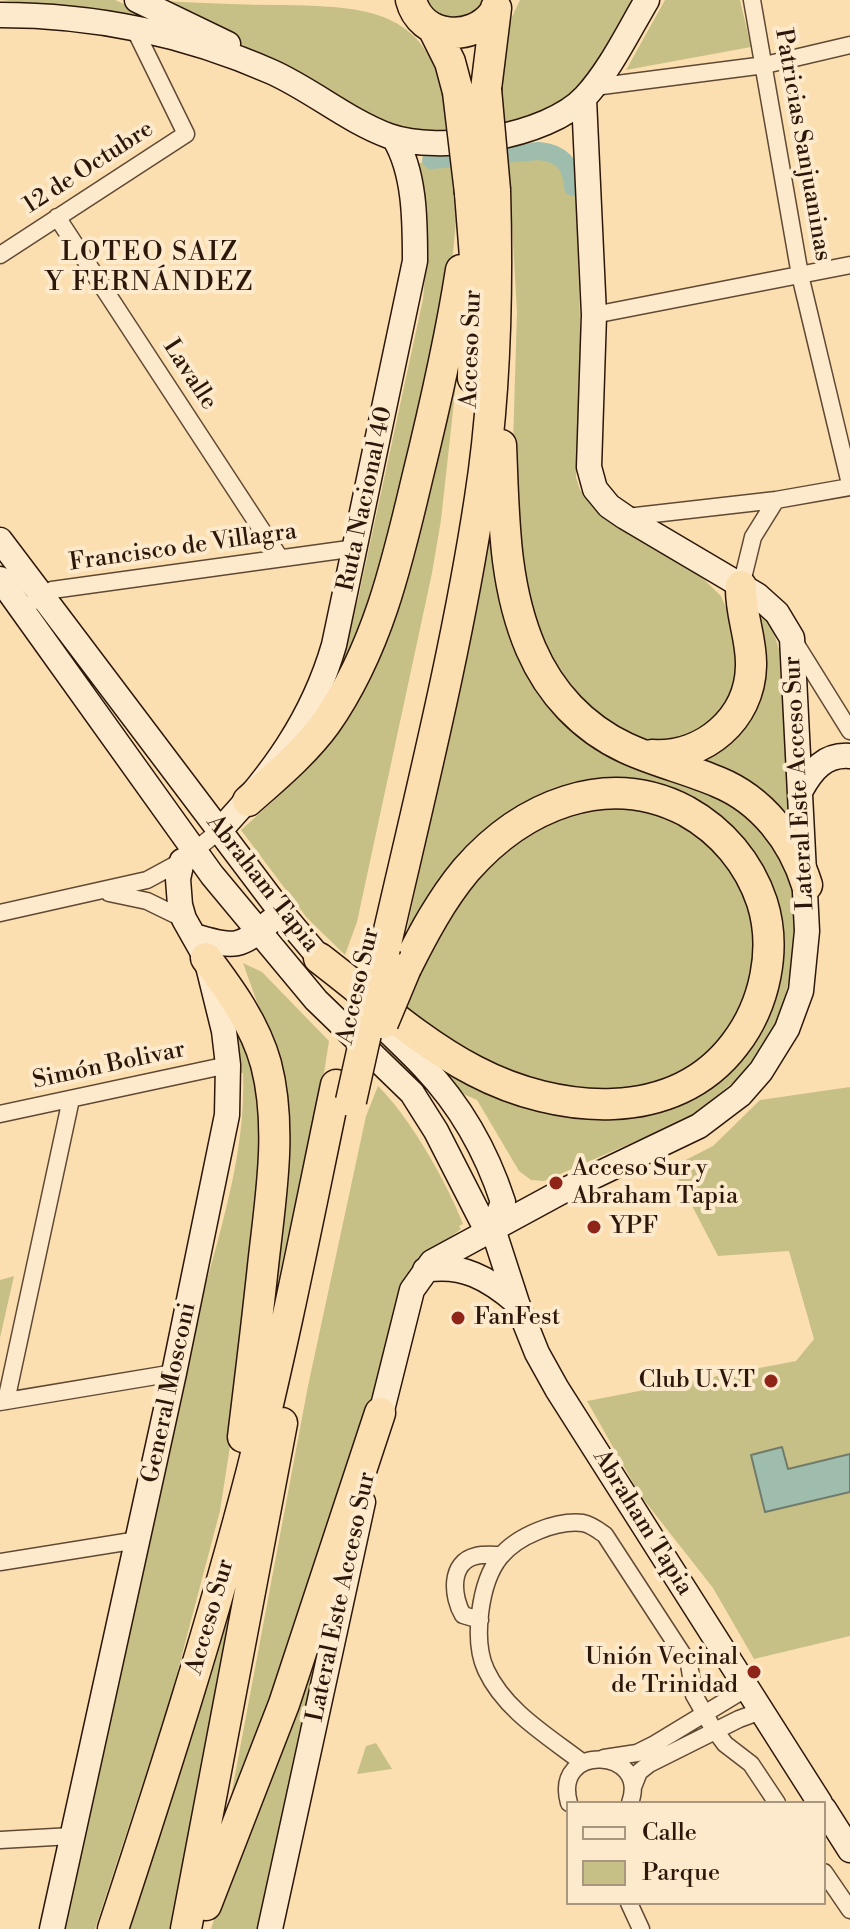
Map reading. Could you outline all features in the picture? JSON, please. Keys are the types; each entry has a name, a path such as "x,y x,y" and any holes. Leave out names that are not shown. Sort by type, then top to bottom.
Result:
{"highway":[{"path":"391,0 422,16"},
{"name":"Acceso Sur","path":"422,16 456,34 470,32 481,27 498,4"},
{"name":"Acceso Sur","path":"113,1929 169,1762 223,1576 387,950 445,680 478,511 488,436 497,299 472,90 498,4"},
{"name":"Acceso Sur","path":"422,16 450,62 472,90"},
{"path":"248,801 325,724 361,659 386,603 449,339 462,266 482,191"},
{"name":"Acceso Sur","path":"387,950 462,494 471,409 475,257 482,191"},
{"path":"497,299 506,546 517,612 540,667 566,704 593,728 642,754 719,782 748,799 773,823 793,849 807,885"},
{"path":"642,754 672,754 700,746 715,737 738,713 750,681 751,665 750,644 741,609 741,586"},
{"path":"319,958 403,1022 477,1072 516,1088 559,1100 618,1104 642,1102 693,1082 721,1061 743,1034 758,1002 767,970 768,936 762,904 749,872 727,842 713,829 677,807 655,799 603,793 566,799 549,806 498,839 452,888 433,917 387,950 348,1090"},
{"path":"195,938 237,1002 259,1044 270,1082 273,1116 273,1176 267,1234 223,1576"},
{"name":"Acceso Sur","path":"186,1929 348,1090"},
{"path":"197,1929 294,1676 380,1413"}],"street":[{"path":"137,0 222,40 271,72 394,138 455,142 507,136 552,120 589,93 647,0"},
{"name":"Patricias Sanjuaninas","path":"752,0 800,275 850,486"},
{"path":"0,15 70,17 134,28 222,53 271,72"},
{"name":"12 de Octubre","path":"0,255 186,134 134,28"},
{"path":"589,93 765,65 850,45"},
{"name":"Lateral Este Acceso Sur","path":"270,1929 380,1413 412,1290 425,1270 455,1248 699,1126 740,1095 761,1071 787,1029 801,991 807,940 807,885 792,638 783,621 768,604 625,517 601,498 590,477 594,315 589,93"},
{"name":"Ruta Nacional 40","path":"220,830 248,801 287,750 318,694 334,645 415,261 411,197 404,159 394,138"},
{"name":"Lavalle","path":"57,217 280,558"},
{"path":"594,315 850,265"},
{"path":"625,517 776,500 850,486"},
{"path":"741,586 753,537 776,500"},
{"name":"Abraham Tapia","path":"0,540 32,602 188,856 259,931 316,1000 412,1093 483,1223 493,1229 517,1303 537,1353 557,1389 819,1801"},
{"name":"Francisco de Villagra","path":"32,602 52,590 356,548"},
{"name":"Abraham Tapia","path":"0,579 32,602 220,830 319,958 424,1067 455,1105 477,1140 503,1202"},
{"path":"792,638 850,731"},
{"path":"801,790 817,767 834,757 850,756"},
{"path":"0,913 147,880 188,856 220,830"},
{"name":"General Mosconi","path":"52,1929 224,1137 228,1065 223,1023 178,891 188,856"},
{"path":"100,892 147,901 195,938 228,945 239,944 281,912"},
{"name":"Simón Bolivar","path":"0,1114 228,1065"},
{"path":"412,1093 450,1128 490,1195 503,1202 536,1206"},
{"path":"71,1099 3,1402 174,1373"},
{"path":"493,1229 503,1202"},
{"path":"425,1270 441,1267 469,1272 492,1283 517,1303"},
{"path":"583,1763 522,1716 497,1689 485,1667 478,1634 482,1603 493,1568 502,1555 541,1530 583,1523 605,1535 689,1664 694,1695 704,1714 725,1744 751,1764 776,1801"},
{"path":"0,1562 138,1540"},
{"path":"480,1620 463,1615 455,1602 454,1585 460,1567 467,1559 477,1555 502,1555"},
{"path":"569,1801 566,1790 569,1779 583,1763 637,1753 747,1688"},
{"path":"631,1795 639,1772 649,1764 761,1711"},
{"path":"604,1758 623,1768 631,1795"},
{"path":"826,1812 850,1850"},
{"path":"0,1840 72,1836"},
{"path":"826,1875 850,1910"},
{"path":"630,1905 641,1929"}],"green space":[{"path":"0,0 115,0 209,42 116,12"},
{"path":"425,0 486,0 475,12 459,18 437,16"},
{"path":"520,0 638,0 588,79 559,107 504,127 500,62 512,16"},
{"path":"665,0 740,0 751,47 626,70"},
{"path":"162,1 337,7 383,17 402,27 419,42 432,62 443,95 446,133 401,128 386,123"},
{"path":"540,153 554,156 563,163 571,188 576,189 581,353 576,477 580,490 597,510 692,568 721,596 736,631 741,669 722,719 658,748 581,709 527,614 513,445 517,312 508,155"},
{"path":"450,161 456,221 450,285 387,570 325,705 358,599 423,299 428,239 418,164"},
{"path":"459,356 432,573 357,922 345,955 307,918 241,830 280,795 337,717"},
{"path":"489,539 497,539 545,691 729,794 784,848 797,905 790,976 782,1009 764,1046 736,1080 689,1118 544,1181 531,1180 519,1171 477,1100 461,1093 432,1058 514,1093 700,1085 775,945 693,808 542,803 401,958"},
{"path":"749,608 767,619 779,650 790,820 683,760 722,741"},
{"path":"581,807 651,808 717,846 756,914 753,991 702,1066 624,1097 513,1080 403,1012 433,942 475,879 519,837"},
{"path":"243,963 262,972 329,1041 266,1335 263,1019"},
{"path":"238,1020 265,1107 233,1427 220,1511 170,1700 95,1929 65,1929 201,1302 236,1160 243,1102 243,1073 240,1073 235,1023"},
{"path":"378,1086 403,1115 426,1151 463,1224 459,1226 461,1229 426,1256 347,1497 225,1828 308,1386 366,1116"},
{"name":"Club U.V.T","path":"850,1087 850,1636 754,1659 713,1588 640,1495 587,1401 796,1361 814,1339 789,1251 718,1256 672,1167 713,1146 760,1100"},
{"path":"14,1276 0,1338 0,1280"},
{"path":"242,1551 204,1769 171,1929 129,1929 186,1755"},
{"path":"329,1611 258,1929 211,1929 227,1878"},
{"path":"376,1743 392,1769 357,1774 366,1746"}],"shaded area":[{"path":"782,1447 788,1469 850,1454 850,1492 765,1512 751,1455"}],"waterway":[{"path":"431,160 547,152 559,157 568,166 573,187"}],"place":[{"name":"Acceso Sur y Abraham Tapia","path":"556,1183"},
{"name":"YPF","path":"594,1227"},
{"name":"FanFest","path":"458,1318"},
{"name":"Club U.V.T","path":"771,1381"},
{"name":"Unión Vecinal de Trinidad","path":"754,1672"}],"district":[{"name":"LOTEO SAIZ Y FERNÁNDEZ","path":"150,269"}]}
